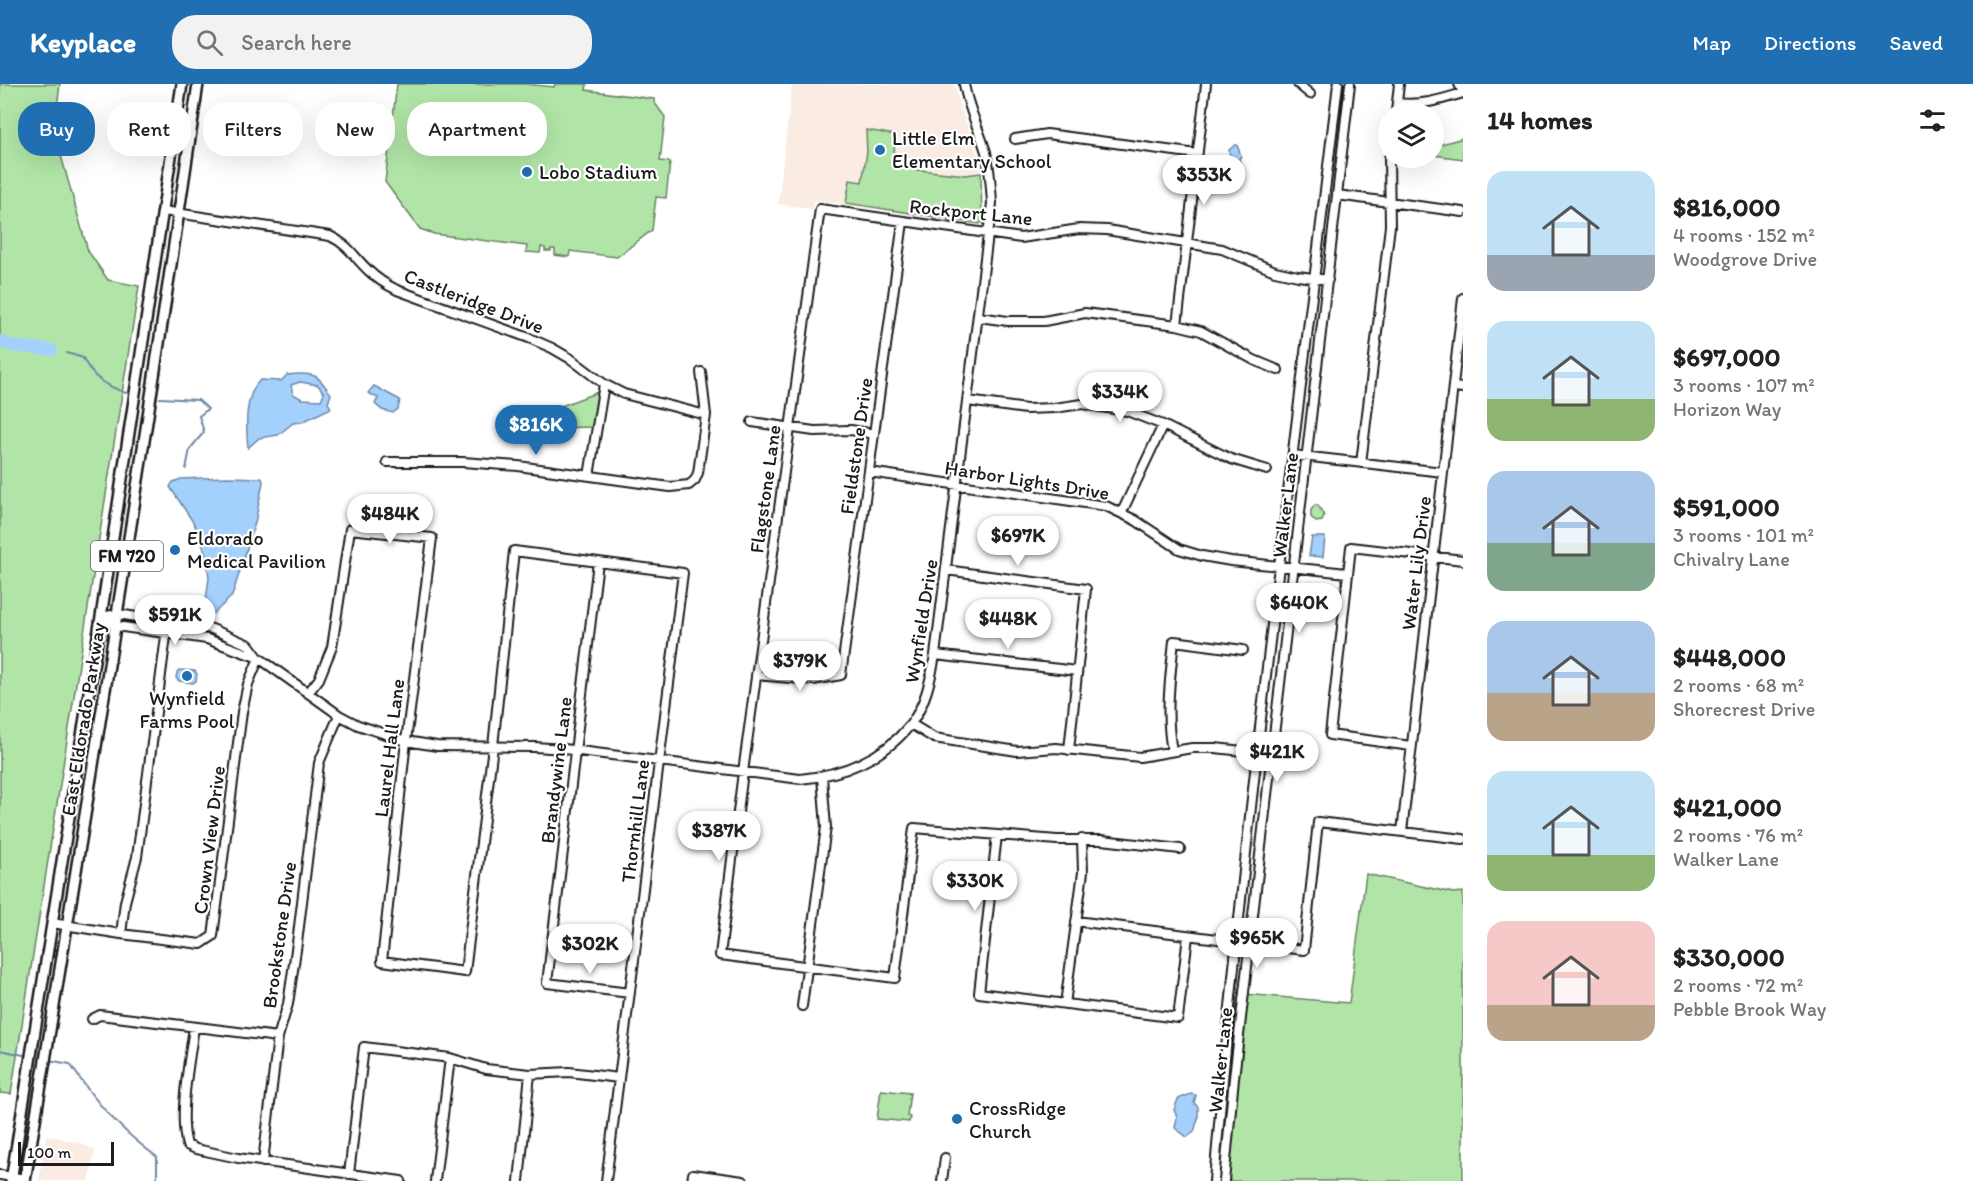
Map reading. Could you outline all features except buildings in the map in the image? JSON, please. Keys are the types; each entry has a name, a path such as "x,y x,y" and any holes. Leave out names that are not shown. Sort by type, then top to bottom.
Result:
{"main road":[{"name":"East Eldorado Parkway","path":"11,1179 101,617 182,84"},
{"name":"East Eldorado Parkway","path":"26,1180 116,627 198,84"}],"street":[{"name":"Wynfield Drive","path":"101,617 116,627 207,639 259,658 339,716 406,741 437,746 535,747 575,750 800,779 822,777 850,770 875,756 896,740 911,724 932,675 935,655 990,234 992,203 991,174 964,84"},
{"path":"1177,325 1206,84"},
{"path":"1298,84 1310,94"},
{"path":"1322,280 1338,84"},
{"path":"1322,280 1337,195 1350,84"},
{"path":"1397,102 1399,84"},
{"path":"1431,102 1463,93 1459,84"},
{"path":"1015,139 1047,134 1197,154"},
{"path":"1361,463 1390,226 1390,168"},
{"path":"1337,195 1463,212"},
{"name":"Rockport Lane","path":"820,210 1021,238 1079,229 1187,242 1222,249 1275,271 1322,280"},
{"name":"Flagstone Lane","path":"808,967 720,955 820,210"},
{"name":"Castleridge Drive","path":"163,211 330,236 348,247 369,271 387,285 552,348 571,359 603,384 632,396 706,415"},
{"name":"Fieldstone Drive","path":"756,675 813,680 841,675 903,222"},
{"name":"Walker Lane","path":"1224,1181 1244,994 1242,981 1244,883 1257,752 1307,457 1322,331 1319,323 1322,280"},
{"name":"Walker Lane","path":"1287,567 1287,505 1303,411 1301,390 1322,280"},
{"name":"Water Lily Drive","path":"1402,832 1463,298"},
{"path":"979,317 1008,321 1044,321 1085,313 1177,325 1201,331 1254,360 1278,370"},
{"path":"387,462 518,466 670,487 689,485 698,473 706,415 701,372"},
{"path":"589,476 603,384"},
{"path":"1453,387 1463,388"},
{"path":"968,401 1026,409 1082,404 1127,411 1163,425 1231,459 1268,471"},
{"path":"752,422 814,431 851,430 874,434"},
{"path":"1122,512 1163,425"},
{"path":"1295,455 1443,472"},
{"name":"Harbor Lights Drive","path":"869,472 1106,506 1122,512 1179,549 1202,556 1347,573"},
{"name":"Laurel Hall Lane","path":"308,693 319,679 332,647 350,529 432,538 406,741 382,961 465,972 493,746"},
{"path":"1412,746 1330,735 1351,547 1463,560"},
{"path":"493,746 514,550 598,562"},
{"name":"Thornhill Lane","path":"598,562 683,573 606,1181"},
{"name":"Brandywine Lane","path":"598,562 548,983 630,993"},
{"path":"911,724 934,738 1017,751 1056,748 1140,757 1192,748 1215,748 1269,754 1287,627 1285,613 1287,567"},
{"path":"946,570 1086,589 1069,750"},
{"name":"Wynfield Drive","path":"101,617 118,614 212,629 249,645 259,658"},
{"path":"121,934 125,902 137,857 168,621"},
{"path":"1172,751 1167,710 1174,641 1243,650"},
{"path":"935,655 1077,671"},
{"name":"Crown View Drive","path":"52,923 201,944 213,936 242,712 248,684 259,658"},
{"name":"Brookstone Drive","path":"263,1162 278,1038 288,1004 319,763 339,716"},
{"name":"Walker Lane","path":"1214,1181 1223,1077 1264,812 1263,796 1269,754"},
{"path":"802,1006 826,827 822,777"},
{"path":"1076,921 1304,950 1318,822 1463,839"},
{"path":"808,967 895,978 914,828 1057,840 1082,839 1180,849"},
{"path":"997,835 979,993 1178,1018 1188,936"},
{"path":"1065,1004 1083,872 1082,839"},
{"path":"92,1019 100,1015 278,1038"},
{"path":"194,1027 184,1104 184,1137 187,1145 238,1158 401,1181"},
{"path":"349,1174 364,1047 450,1058 486,1069 530,1074 569,1072 619,1078"},
{"path":"435,1181 450,1058"},
{"path":"519,1181 530,1074"},
{"path":"1223,1077 1234,1078"},
{"path":"942,1181 945,1158"},
{"path":"0,1175 11,1179 26,1180"},
{"path":"692,1178 743,1181"}],"shaded area":[{"name":"Little Elm Elementary School","path":"792,84 955,84 958,101 979,158 982,180 982,222 980,224 814,200 812,209 778,204"},
{"path":"46,1135 80,1143 95,1150 89,1181 39,1181"}],"green space":[{"path":"0,84 60,84 58,102 18,102 18,156 61,156 88,251 108,280 139,286 11,1094 0,1093"},
{"name":"Lobo Stadium","path":"397,84 525,84 554,87 555,84 587,84 586,90 654,99 665,117 660,161 670,162 666,198 656,197 652,230 617,257 570,251 569,257 555,255 555,249 545,251 545,248 541,247 540,253 526,252 527,246 434,234 420,229 385,182 388,156 395,156"},
{"path":"866,130 896,135 892,167 966,175 981,173 982,222 980,224 846,203 850,180 862,182 867,152"},
{"path":"1463,138 1463,159 1444,156 1444,143"},
{"path":"598,392 592,427 551,428 553,409"},
{"path":"1318,505 1324,516 1322,521 1316,522 1311,517 1311,510"},
{"path":"1366,874 1453,893 1463,892 1463,1181 1224,1181 1244,994 1349,1003"},
{"path":"881,1090 910,1093 907,1116 910,1117 909,1122 877,1119"}],"water":[{"path":"1235,145 1241,156 1237,166 1227,163 1230,157 1229,150"},
{"path":"305,374 318,378 331,394 328,403 331,408 302,422 293,423 278,435 259,438 248,448 247,412 251,394 260,380 281,381 287,375","holes":["300,382 318,385 324,393 321,400 302,399 293,394 291,385"]},
{"path":"374,386 400,400 398,409 393,413 382,410 375,404 378,398 368,393"},
{"path":"262,478 263,482 255,523 232,596 213,614 205,607 209,578 201,540 197,535 195,525 170,487 173,482 181,479"},
{"path":"1312,537 1325,537 1323,557 1309,556"},
{"name":"Wynfield Farms Pool","path":"179,670 195,671 196,681 193,683 179,681 176,678"},
{"path":"1191,1094 1196,1095 1194,1103 1198,1107 1198,1119 1194,1132 1187,1137 1175,1128 1177,1117 1174,1110 1178,1099"}],"waterway":[{"path":"0,341 12,346 52,350"},
{"path":"67,353 83,358 100,380 126,393"},
{"path":"160,398 198,400 208,409 199,416 204,432 190,449 186,469"},
{"path":"0,1050 28,1056"},
{"path":"48,1060 70,1064 109,1115 157,1157 157,1181"}],"place":[{"name":"Little Elm Elementary School","path":"880,150"},
{"name":"Lobo Stadium","path":"527,172"},
{"name":"Eldorado Medical Pavilion","path":"175,550"},
{"name":"Wynfield Farms Pool","path":"187,676"},
{"name":"CrossRidge Church","path":"957,1119"}]}
